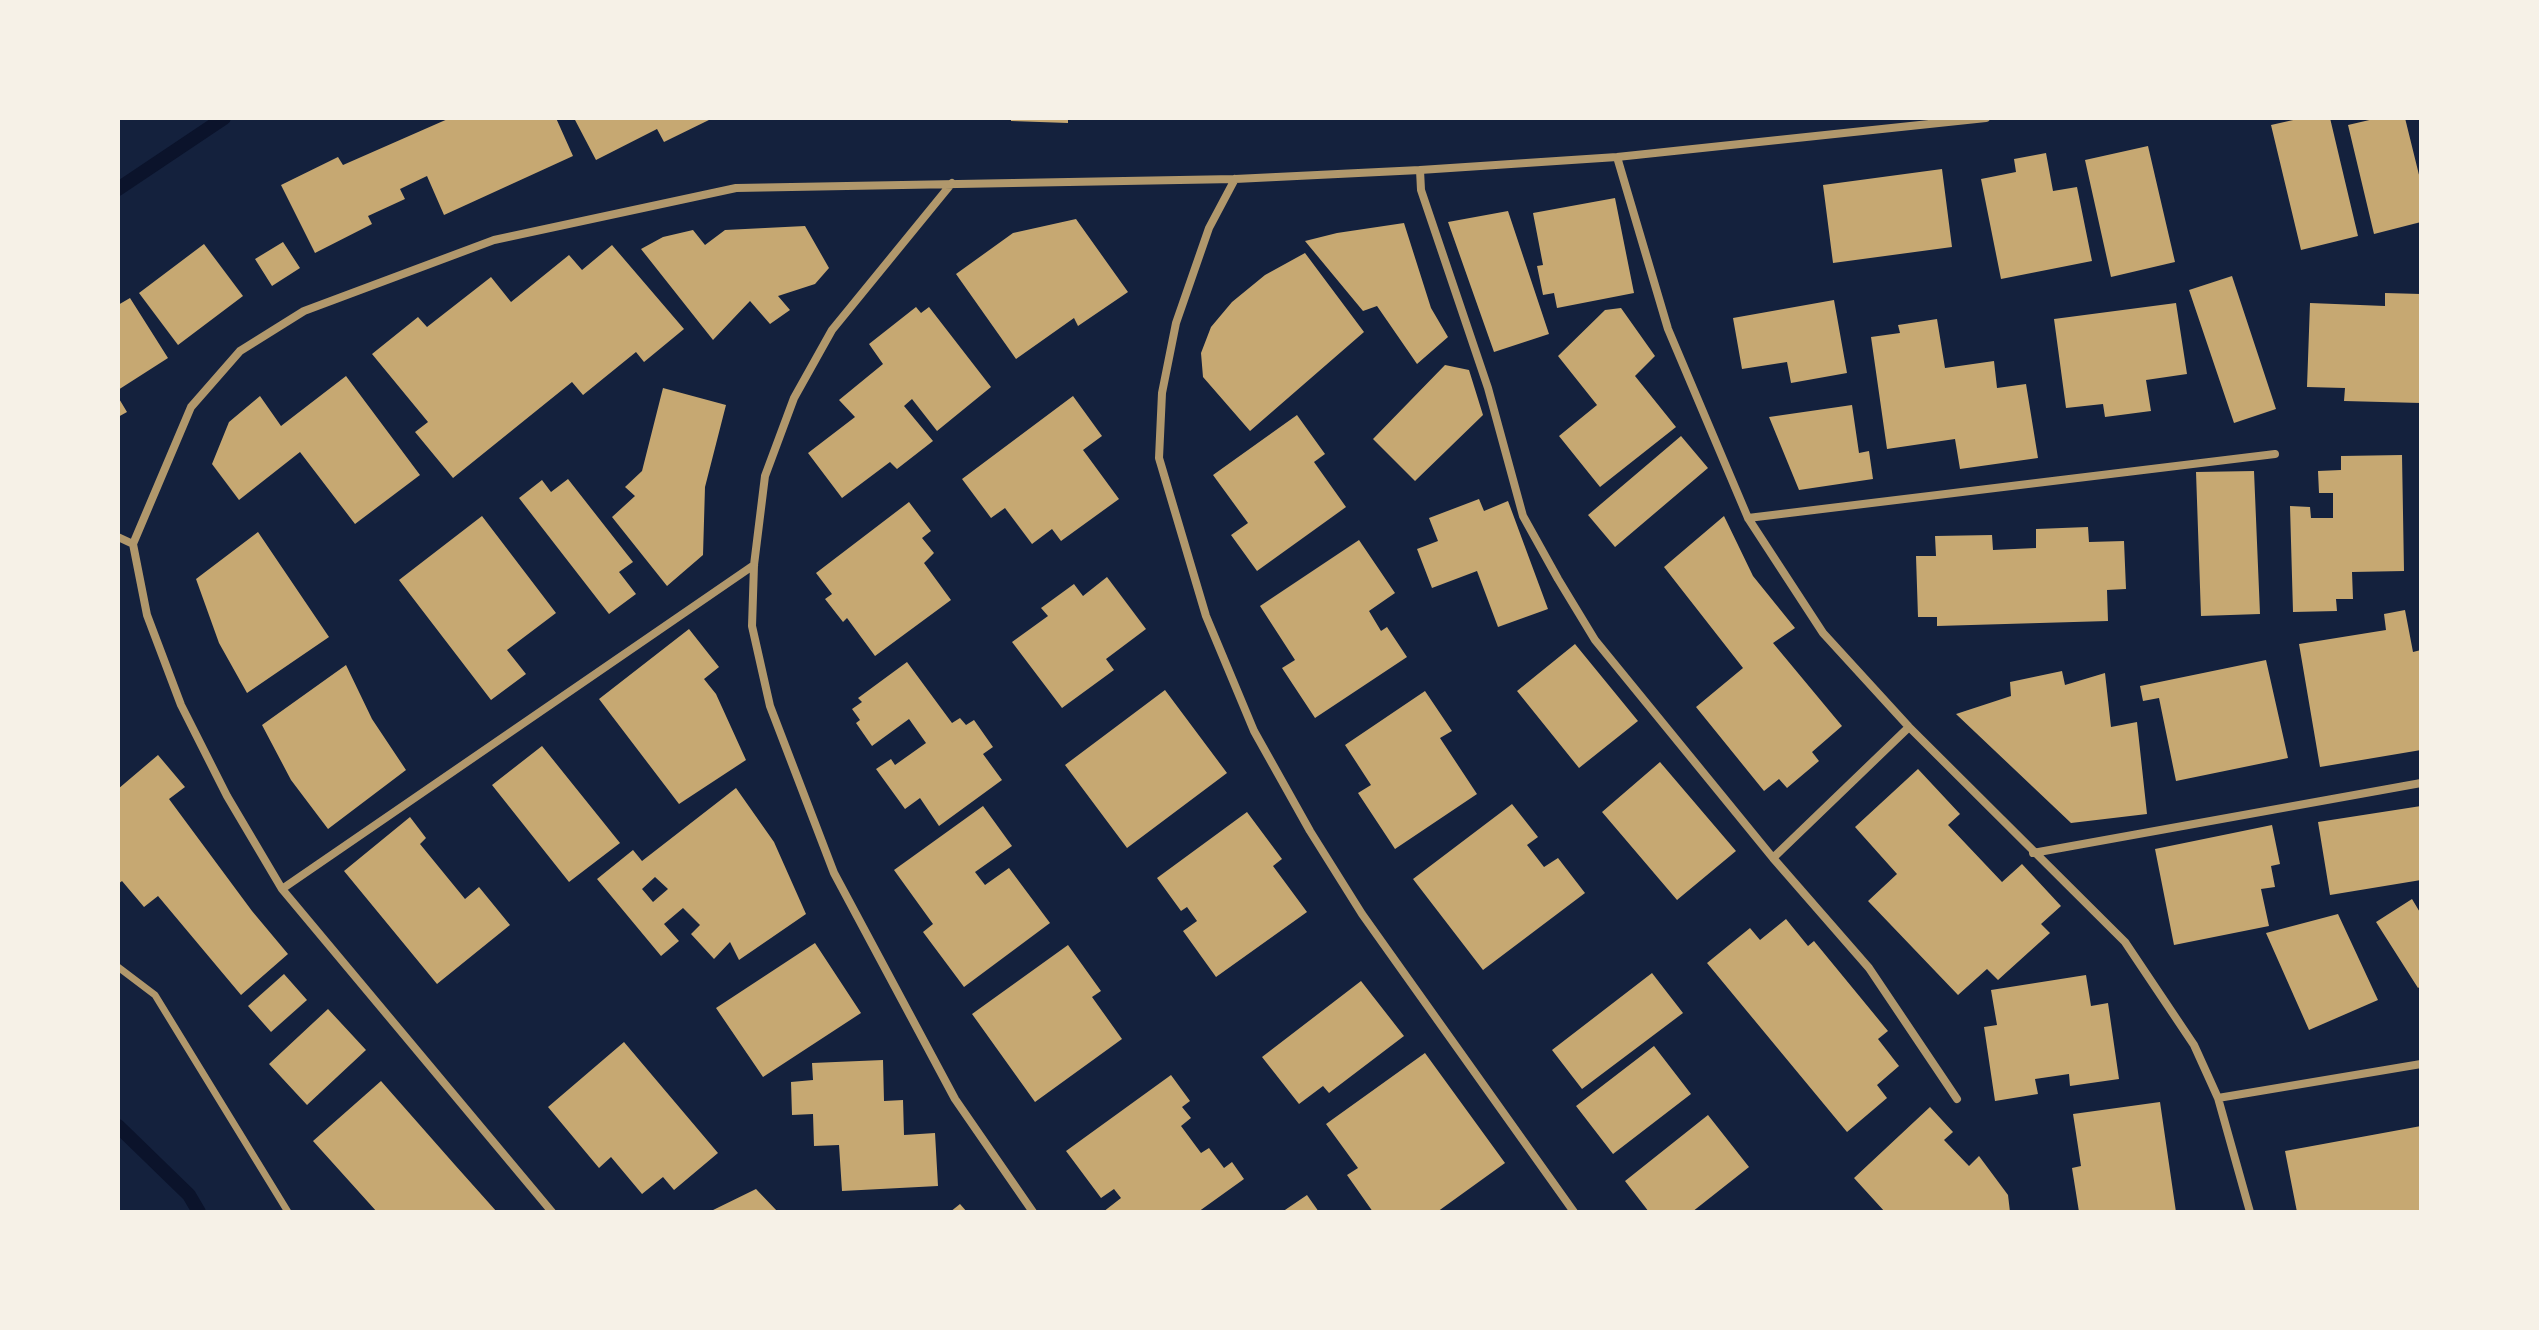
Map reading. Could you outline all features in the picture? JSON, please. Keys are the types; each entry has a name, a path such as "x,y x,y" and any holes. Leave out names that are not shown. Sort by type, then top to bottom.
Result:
{"street":[{"path":"552,1212 282,889 227,796 181,705 147,615 133,544 191,407 240,351 304,311 494,240 736,188 1235,179 1420,170 1617,157 1986,118"},
{"path":"1617,157 1668,329 1748,518 1823,633 1909,727 2125,942 2194,1045 2218,1098 2250,1212"},
{"path":"1420,170 1421,190 1488,388 1523,516 1595,640 1773,858 1869,968 1957,1099"},
{"path":"1235,179 1209,228 1176,323 1162,393 1159,458 1206,616 1254,731 1317,843 1362,914 1574,1212"},
{"path":"952,183 832,330 794,398 765,476 754,565 752,626 770,706 834,873 955,1099 1033,1212"},
{"path":"1748,518 2275,454"},
{"path":"118,537 133,544"},
{"path":"282,889 754,565"},
{"path":"1773,858 1909,727"},
{"path":"2033,853 2421,783"},
{"path":"118,967 155,995 288,1212"},
{"path":"2218,1098 2421,1064"}],"building":[{"path":"450,118 556,118 573,156 444,215 427,176 400,189 405,199 368,216 372,224 315,253 281,185 338,157 343,165"},
{"path":"574,118 713,118 664,142 657,129 596,160"},
{"path":"1011,118 1068,118 1068,123 1011,121"},
{"path":"2302,118 2330,118 2358,236 2301,250 2271,125"},
{"path":"2378,118 2405,118 2421,183 2421,222 2374,234 2348,125"},
{"path":"2148,146 2175,262 2111,277 2085,160"},
{"path":"2046,153 2053,191 2077,187 2092,261 2001,279 1981,179 2016,172 2014,159"},
{"path":"1942,169 1952,247 1833,263 1823,185"},
{"path":"1615,198 1634,293 1557,308 1554,293 1543,295 1537,266 1543,265 1533,213"},
{"path":"1508,211 1549,334 1494,352 1448,222"},
{"path":"1076,219 1128,292 1078,326 1074,318 1016,359 956,274 1013,233"},
{"path":"1404,223 1431,308 1448,337 1417,364 1377,306 1363,311 1305,241"},
{"path":"805,226 829,268 815,284 778,296 790,310 770,324 750,301 713,340 641,249 663,237 693,230 705,245 725,230"},
{"path":"283,242 300,268 272,286 255,259"},
{"path":"204,244 243,296 178,345 139,293"},
{"path":"612,245 684,329 644,362 636,352 583,395 572,382 453,478 415,432 428,422 372,354 418,317 427,327 491,277 511,302 569,255 582,270"},
{"path":"1305,253 1364,332 1250,431 1203,377 1201,353 1211,327 1232,302 1265,275"},
{"path":"2232,276 2276,409 2234,423 2189,290"},
{"path":"2385,293 2421,294 2421,403 2344,401 2345,388 2307,387 2310,303 2385,306"},
{"path":"130,298 168,358 118,390 118,305"},
{"path":"1834,300 1847,373 1791,383 1787,362 1742,369 1733,318"},
{"path":"2176,303 2187,374 2146,380 2151,411 2105,417 2103,404 2066,408 2054,319"},
{"path":"916,307 921,313 929,307 991,387 937,431 912,399 904,406 933,441 897,469 890,462 842,498 808,453 855,417 839,400 883,364 869,344"},
{"path":"1621,308 1655,356 1635,376 1676,427 1600,487 1559,436 1597,405 1558,356 1605,310"},
{"path":"1937,319 1945,368 1994,361 1997,388 2026,384 2038,458 1960,469 1955,439 1887,449 1871,337 1900,333 1898,325"},
{"path":"1445,365 1469,370 1483,415 1415,481 1373,439"},
{"path":"346,376 420,475 355,524 300,452 239,500 212,464 229,422 260,396 281,426"},
{"path":"663,388 726,405 705,487 703,555 667,586 612,517 635,496 625,487 642,471"},
{"path":"1073,396 1102,436 1083,450 1119,499 1061,541 1052,529 1032,544 1005,508 991,518 962,479"},
{"path":"118,397 127,412 118,417"},
{"path":"1852,405 1859,453 1869,451 1873,479 1799,490 1769,417"},
{"path":"1297,415 1325,454 1314,462 1346,507 1257,571 1231,535 1248,523 1213,475"},
{"path":"1681,436 1708,468 1615,547 1588,515"},
{"path":"2402,455 2404,571 2352,572 2353,599 2336,599 2337,611 2293,612 2290,506 2310,507 2311,518 2333,518 2333,493 2319,493 2318,471 2341,470 2341,456"},
{"path":"2254,471 2260,614 2201,616 2196,472"},
{"path":"568,479 633,562 619,572 636,594 609,614 519,498 542,480 551,492"},
{"path":"1479,499 1484,511 1508,501 1548,609 1498,627 1477,571 1432,588 1417,549 1438,541 1429,518"},
{"path":"909,502 931,531 922,538 934,553 924,563 951,600 875,656 847,618 843,622 825,599 832,594 816,573"},
{"path":"482,516 556,613 507,650 526,674 491,700 399,580"},
{"path":"1724,516 1753,576 1795,628 1773,643 1842,726 1812,752 1819,761 1787,788 1779,779 1764,791 1696,707 1743,668 1664,567"},
{"path":"2088,527 2089,542 2124,541 2126,589 2107,590 2108,621 1937,626 1937,617 1918,617 1916,556 1936,556 1935,536 1992,535 1993,550 2036,548 2036,529"},
{"path":"258,532 329,637 247,693 219,643 196,579"},
{"path":"1359,540 1395,593 1369,611 1381,631 1387,627 1407,657 1315,718 1282,668 1295,660 1260,606"},
{"path":"1107,577 1146,629 1106,659 1114,670 1062,708 1012,642 1048,616 1041,608 1074,584 1083,596"},
{"path":"2405,610 2413,652 2421,650 2421,750 2320,767 2299,644 2386,630 2384,614"},
{"path":"689,629 719,667 704,679 716,694 746,760 679,804 599,699"},
{"path":"1575,644 1638,721 1579,768 1517,691"},
{"path":"2266,660 2288,758 2176,781 2159,698 2143,701 2140,686"},
{"path":"907,662 952,723 960,718 966,725 974,720 993,747 983,754 1002,780 939,826 920,798 905,809 876,769 891,759 895,765 926,743 909,719 872,746 856,723 860,720 852,709 862,702 858,698"},
{"path":"346,665 372,719 406,770 328,829 291,780 262,725"},
{"path":"2062,671 2065,685 2105,673 2111,727 2137,722 2147,814 2071,823 1956,714 2011,696 2010,682"},
{"path":"1165,690 1227,773 1127,848 1065,765"},
{"path":"1425,691 1452,731 1440,738 1477,794 1395,849 1358,793 1371,785 1345,745"},
{"path":"542,746 620,843 569,882 492,785"},
{"path":"158,755 185,787 169,799 288,954 241,995 158,896 144,907 122,881 118,884 118,789"},
{"path":"1660,762 1736,851 1677,900 1602,812"},
{"path":"1918,769 1960,814 1948,825 2002,882 2022,864 2061,906 2041,924 2050,933 1998,980 1987,969 1958,995 1868,901 1897,874 1855,827"},
{"path":"736,788 774,842 806,914 739,960 730,942 714,959 691,934 700,925 683,908 664,924 679,941 661,956 597,879 633,850 642,861","holes":["655,877 668,889 653,902 642,889"]},
{"path":"1512,804 1538,837 1527,845 1544,867 1558,858 1585,893 1483,970 1413,879"},
{"path":"983,806 1012,846 975,872 985,885 1009,868 1050,923 964,987 923,932 933,924 894,870"},
{"path":"2421,806 2421,880 2330,895 2318,822"},
{"path":"1247,812 1282,859 1273,866 1307,912 1216,977 1183,931 1197,921 1187,907 1181,911 1157,878"},
{"path":"410,817 426,838 420,844 465,899 479,887 510,925 437,984 344,871"},
{"path":"2272,825 2280,864 2271,866 2275,887 2261,889 2269,926 2174,945 2155,849"},
{"path":"2412,899 2421,914 2421,986 2418,988 2376,922"},
{"path":"2338,914 2378,1000 2309,1030 2266,933"},
{"path":"1786,919 1808,946 1814,941 1888,1031 1878,1039 1899,1066 1877,1085 1887,1098 1847,1132 1707,963 1750,928 1760,940"},
{"path":"815,943 861,1013 763,1077 716,1008"},
{"path":"1068,945 1101,991 1092,997 1122,1039 1035,1102 972,1014"},
{"path":"1652,973 1683,1013 1582,1089 1552,1050"},
{"path":"284,974 307,1000 271,1032 248,1006"},
{"path":"2086,975 2091,1006 2108,1003 2119,1079 2070,1086 2069,1074 2035,1079 2038,1094 1995,1101 1984,1027 1997,1025 1991,990"},
{"path":"1361,981 1404,1036 1329,1093 1323,1086 1299,1104 1262,1057"},
{"path":"328,1009 366,1050 307,1105 269,1064"},
{"path":"624,1042 718,1153 674,1190 663,1177 642,1194 611,1157 599,1168 548,1107"},
{"path":"1654,1046 1691,1094 1613,1154 1576,1106"},
{"path":"1425,1053 1505,1163 1437,1212 1373,1212 1347,1175 1358,1168 1326,1124"},
{"path":"883,1060 884,1101 903,1100 904,1135 935,1133 938,1186 842,1191 839,1145 814,1146 813,1114 792,1115 791,1082 813,1080 812,1063"},
{"path":"1171,1075 1190,1101 1182,1107 1191,1118 1181,1126 1201,1153 1209,1148 1224,1168 1232,1162 1244,1179 1198,1212 1103,1212 1121,1198 1114,1189 1101,1198 1066,1151"},
{"path":"381,1081 497,1212 377,1212 313,1141"},
{"path":"2160,1102 2176,1212 2079,1212 2072,1168 2081,1166 2073,1114"},
{"path":"1930,1107 1953,1132 1944,1140 1969,1166 1979,1156 2008,1195 2010,1212 1885,1212 1854,1178"},
{"path":"1708,1115 1749,1167 1692,1212 1649,1212 1625,1181"},
{"path":"2421,1126 2421,1212 2297,1212 2285,1151"},
{"path":"756,1189 778,1212 709,1212"},
{"path":"1307,1195 1319,1212 1282,1212"},
{"path":"960,1204 967,1212 950,1212"}],"waterway":[{"path":"118,189 224,118"},
{"path":"118,1126 189,1195 199,1212"}]}
